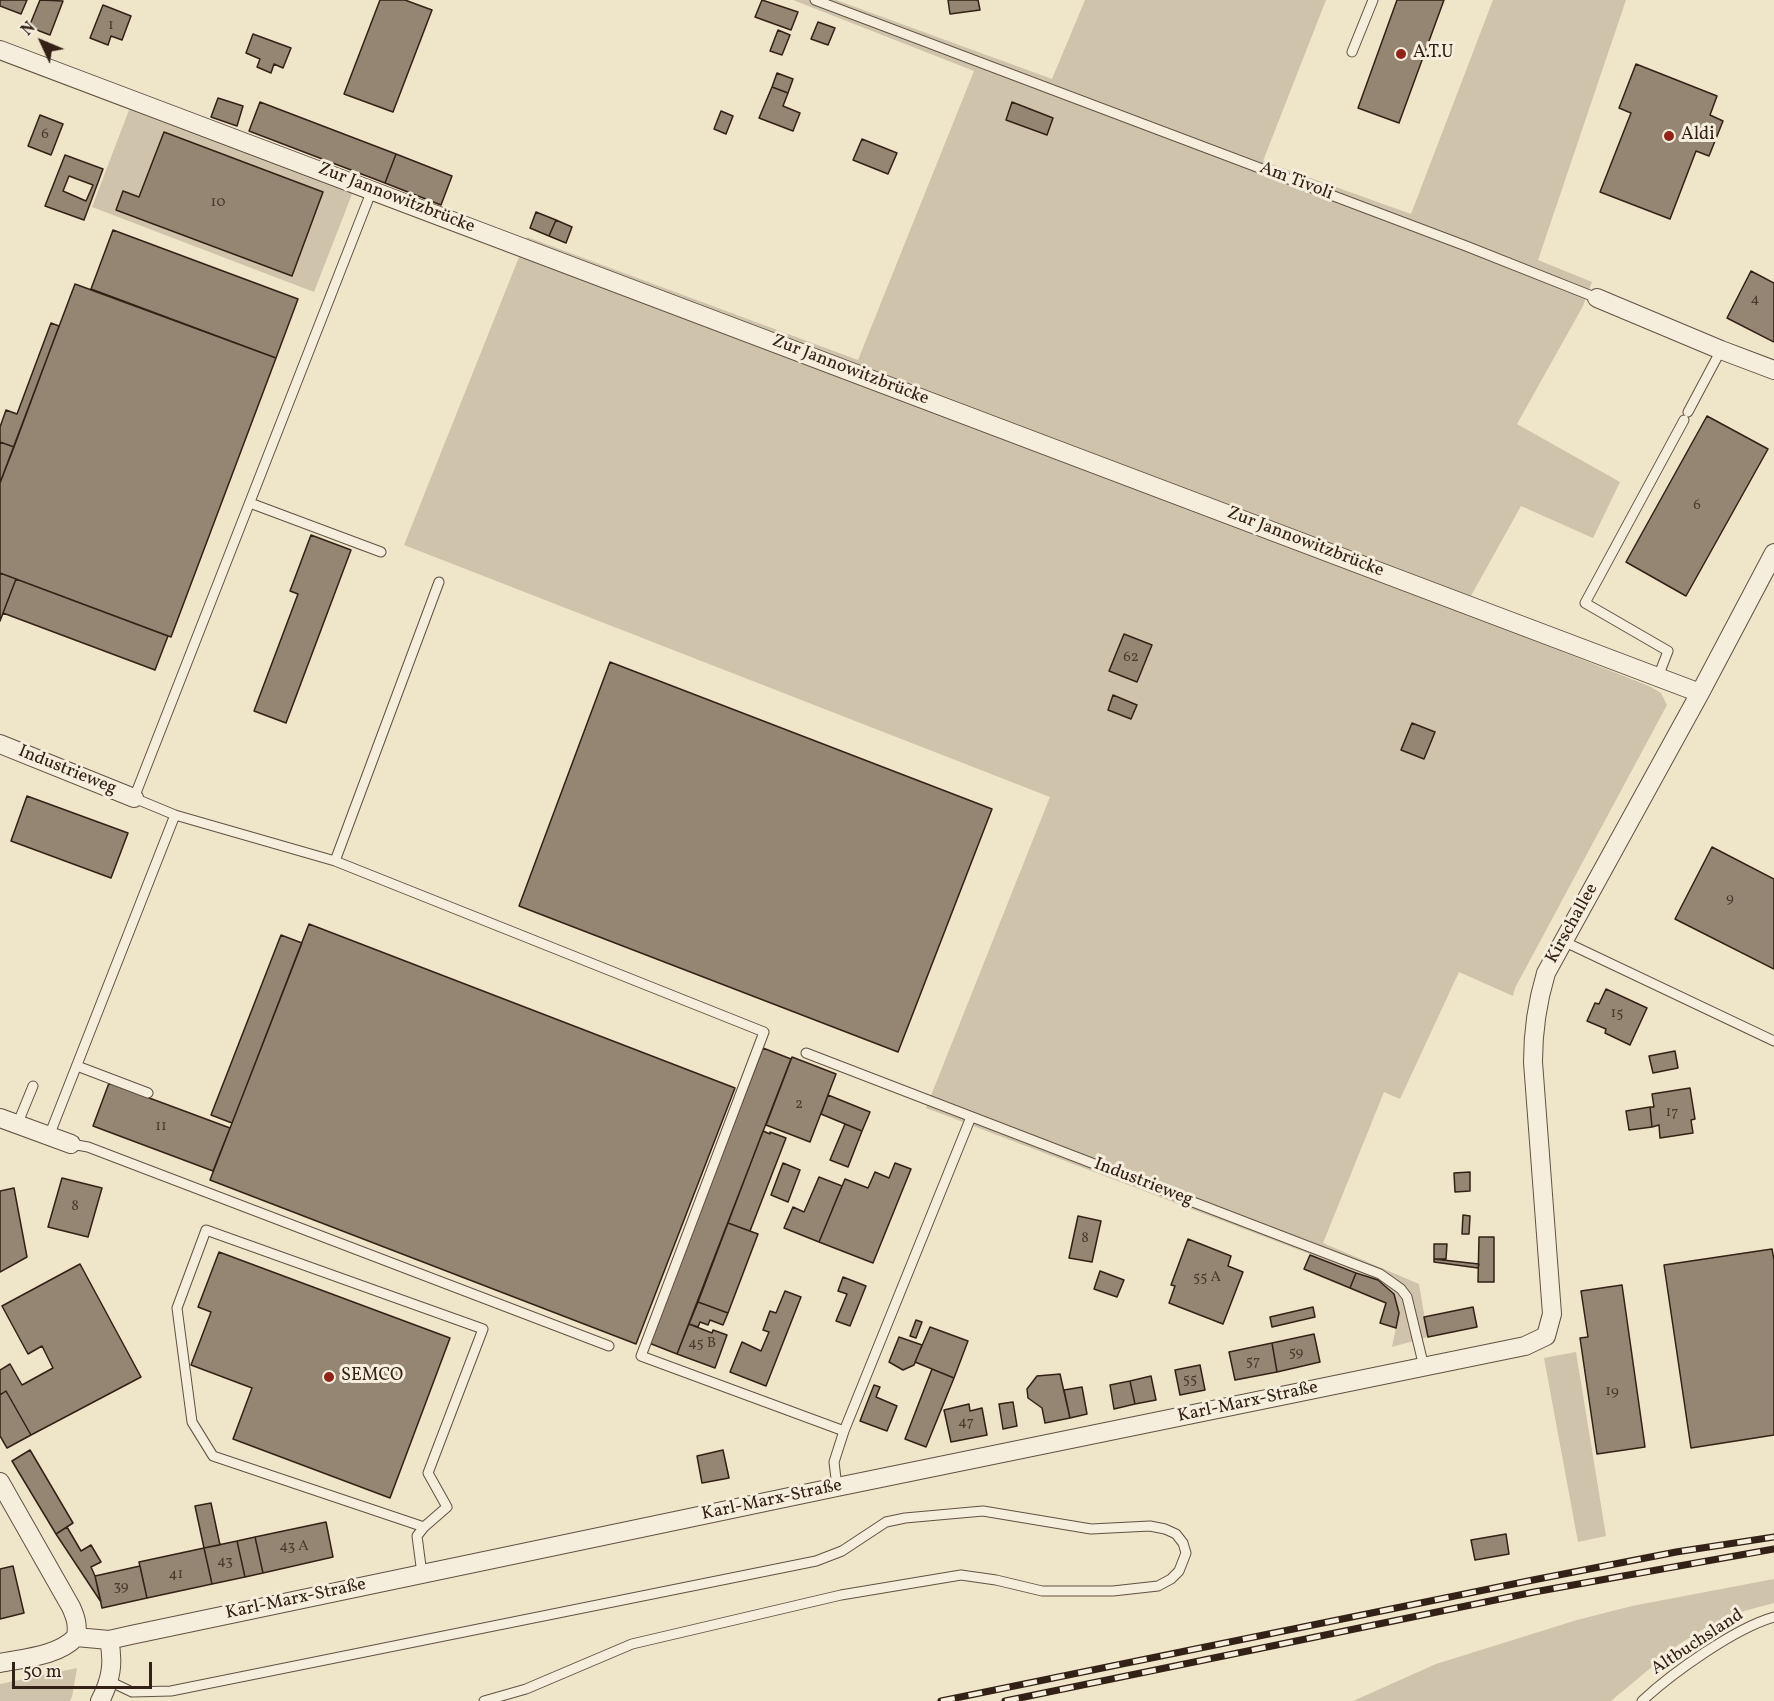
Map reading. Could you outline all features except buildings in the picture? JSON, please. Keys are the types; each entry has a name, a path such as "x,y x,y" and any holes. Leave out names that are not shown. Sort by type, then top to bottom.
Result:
{"street":[{"name":"Zur Jannowitzbrücke","path":"0,50 1700,693"},
{"name":"Am Tivoli","path":"1598,298 1721,351 1774,370"},
{"name":"Kirschallee","path":"1546,1336 1552,1314 1534,1074 1533,1032 1538,998 1563,941 1700,693 1774,553"},
{"name":"Industrieweg","path":"0,744 134,798"},
{"path":"8,1122 71,1144"},
{"name":"Karl-Marx-Straße","path":"76,1637 109,1640 837,1487 1525,1346 1546,1336"},
{"path":"0,1482 70,1607 78,1628 76,1637 70,1644 60,1649 0,1663"},
{"path":"100,1701 109,1681 113,1657 109,1640"}],"lane":[{"name":"Am Tivoli","path":"815,0 1598,298"},
{"path":"1352,52 1373,0"},
{"path":"372,189 134,798 175,815 335,861 764,1032 641,1356 844,1431"},
{"path":"1658,677 1668,651 1585,603 1721,351"},
{"path":"249,503 381,552"},
{"path":"335,861 439,582"},
{"path":"49,1136 175,815"},
{"path":"1563,941 1774,1041"},
{"name":"Industrieweg","path":"806,1053 1380,1274 1401,1289 1407,1297 1424,1367"},
{"path":"77,1066 148,1093"},
{"path":"8,1122 33,1086"},
{"path":"837,1487 834,1462 844,1431 971,1117"},
{"path":"71,1144 88,1147 609,1346"},
{"path":"422,1574 417,1536 447,1507 428,1473 483,1329 206,1230 177,1308 192,1422 213,1456 424,1527"},
{"path":"109,1681 141,1696 816,1561 842,1551 886,1522 905,1518 983,1511 1091,1529 1150,1526 1166,1529 1176,1534 1184,1543 1186,1553 1179,1571 1171,1579 1158,1586 1113,1591 1042,1591 996,1580 961,1575 841,1595 632,1644 526,1689 484,1701"},
{"name":"Altbuchsland","path":"1642,1701 1677,1673 1731,1637 1774,1617"}],"shaded area":[{"path":"793,0 836,0 1052,79 1085,0 1326,0 1263,161 1411,214 1493,0 1626,0 1538,260 1592,282 1583,306 1517,424 1620,482 1593,538 1521,506 1462,612 1649,686 1661,693 1667,705 1515,988 1513,996 1459,972 1400,1099 1384,1092 1323,1243 1419,1284 1428,1337 1392,1347 1399,1313 1394,1294 1378,1280 926,1108 1050,797 404,545 527,237 858,360 974,71"},
{"path":"129,110 352,194 314,292 92,207"},
{"path":"1576,1352 1606,1536 1578,1542 1544,1358"},
{"path":"1774,1579 1774,1603 1744,1611 1710,1625 1678,1645 1611,1701 1353,1701 1436,1664 1577,1620 1632,1606"},
{"path":"77,1668 70,1701 0,1701 0,1684"}],"railway":[{"path":"941,1701 1533,1580 1676,1552 1774,1537"},
{"path":"1005,1701 1534,1592 1774,1549"}],"place":[{"name":"A.T.U","path":"1401,54"},
{"name":"Aldi","path":"1669,136"},
{"name":"SEMCO","path":"329,1377"}]}
